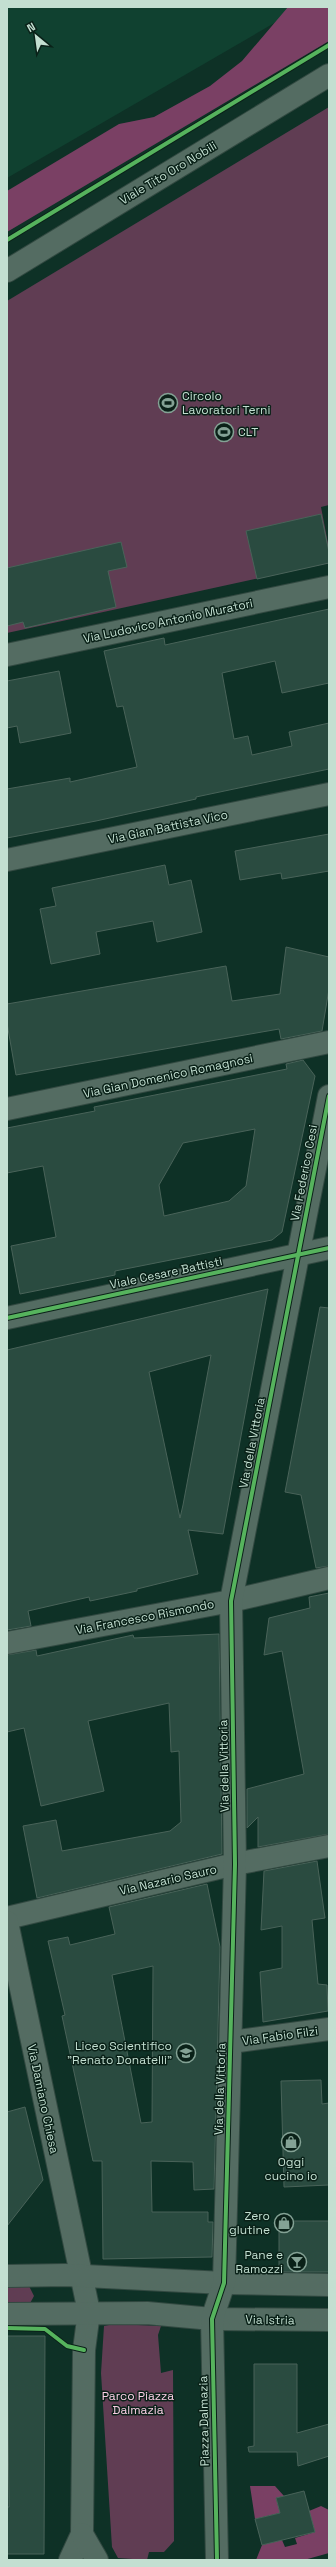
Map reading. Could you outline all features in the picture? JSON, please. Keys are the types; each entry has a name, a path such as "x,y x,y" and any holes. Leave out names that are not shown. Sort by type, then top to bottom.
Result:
{"street":[{"name":"Viale Tito Oro Nobili","path":"7,271 329,75"},
{"name":"Via Ludovico Antonio Muratori","path":"7,655 329,587"},
{"name":"Via Gian Battista Vico","path":"7,860 329,794"},
{"name":"Via Gian Domenico Romagnosi","path":"7,1109 329,1042"},
{"name":"Via Federico Cesi","path":"299,1255 329,1096"},
{"name":"Viale Cesare Battisti","path":"7,1318 329,1248"},
{"name":"Via della Vittoria","path":"224,2283 235,1864 231,1601 299,1255"},
{"name":"Via Francesco Rismondo","path":"7,1643 231,1601 329,1578"},
{"name":"Via Nazario Sauro","path":"7,1918 235,1864 329,1846"},
{"name":"Via Damiano Chiesa","path":"7,1922 80,2276"},
{"name":"Via Fabio Filzi","path":"231,2042 329,2029"},
{"path":"7,2276 80,2276 224,2283 329,2285"},
{"path":"70,2560 82,2534 84,2350 89,2312 80,2276"},
{"name":"Piazza Dalmazia","path":"217,2560 212,2319 224,2283"},
{"path":"7,2314 89,2312 147,2313 212,2319"},
{"name":"Via Istria","path":"212,2319 329,2320"},
{"path":"82,2534 98,2560"}],"shaded area":[{"path":"7,7 302,7 7,178"},
{"path":"288,7 329,7 329,41 7,232 7,191 119,124 154,117 210,86 242,61"},
{"path":"250,2486 275,2486 284,2496 276,2498 280,2513 255,2519"},
{"path":"321,2506 329,2510 329,2553 304,2560 256,2560 262,2545 282,2540 285,2547 297,2544 295,2538 315,2532 309,2511"}],"green space":[{"name":"Circolo Lavoratori Terni","path":"329,107 329,505 321,507 329,549 329,563 7,633 7,301"},
{"path":"28,2284 34,2296 28,2307 7,2307 7,2285"},
{"name":"Parco Piazza Dalmazia","path":"114,2324 161,2326 158,2335 161,2373 173,2370 174,2541 164,2552 149,2552 147,2560 118,2558 112,2547 101,2373 104,2326"}],"building":[{"path":"321,514 329,552 329,563 257,579 246,531"},
{"path":"121,542 127,567 108,571 116,607 25,628 23,622 7,626 7,568"},
{"path":"329,609 329,683 282,693 275,661 222,673 234,739 248,736 252,755 292,746 289,732 329,723 329,769 196,797 196,799 96,821 7,838 7,789 70,778 70,782 137,767 123,706 117,707 104,651 164,638 165,645"},
{"path":"59,671 71,733 20,743 17,726 7,728 7,681"},
{"path":"329,834 329,871 282,879 281,873 240,880 235,851"},
{"path":"165,865 169,885 191,880 202,932 157,942 153,921 96,932 100,954 51,964 40,909 56,906 52,888"},
{"path":"286,947 329,957 329,989 322,1031 281,1039 279,1029 16,1075 7,1023 7,1004 226,966 232,1001 280,994"},
{"path":"303,1060 315,1076 282,1232 272,1240 115,1271 115,1275 20,1294 11,1246 56,1237 43,1166 7,1173 7,1128 95,1111 94,1107 287,1069 286,1064","holes":["255,1129 246,1186 229,1201 164,1216 159,1185 183,1143"]},
{"path":"268,1289 223,1534 188,1530 198,1574 137,1589 137,1591 90,1601 89,1597 28,1611 31,1626 7,1630 7,1350","holes":["211,1355 180,1518 149,1372"]},
{"path":"320,1307 329,1308 329,1566 316,1568 301,1495 285,1492"},
{"path":"329,1593 329,1834 258,1847 258,1817 247,1828 247,1789 304,1774 282,1651 264,1655 269,1618 310,1608 309,1597"},
{"path":"219,1634 222,1854 37,1898 23,1826 56,1820 62,1851 170,1831 181,1822 179,1751 171,1752 169,1703 88,1721 104,1791 41,1806 24,1728 7,1732 7,1655 36,1650 37,1656 133,1635 134,1638"},
{"path":"317,1861 325,1918 312,1920 318,1984 327,1985 328,2011 263,2022 260,1972 282,1968 282,1926 261,1930 264,1871"},
{"path":"207,1884 220,1947 214,2189 194,2190 193,2162 151,2161 152,2212 208,2212 208,2222 213,2222 212,2257 103,2259 102,2161 93,2161 62,2016 65,2015 48,1941 68,1937 70,1945 115,1934 109,1907","holes":["153,1966 152,2122 141,2123 112,1975"]},
{"path":"321,2080 322,2104 329,2103 329,2185 284,2187 281,2081"},
{"path":"25,2107 43,2180 7,2226 7,2112"},
{"path":"279,2221 329,2221 329,2272 279,2272"},
{"path":"7,2336 45,2336 44,2554 7,2554 7,2507 9,2507"},
{"path":"254,2364 297,2364 297,2433 329,2424 329,2456 298,2466 297,2452 249,2452 248,2447 254,2446"},
{"path":"304,2491 315,2532 262,2545 255,2519 280,2513 276,2498"}],"cycle path":[{"path":"7,240 329,45"},
{"path":"217,2560 212,2319 224,2283 235,1864 231,1601 329,1096"},
{"path":"7,1318 329,1248"},
{"path":"7,2328 45,2329 67,2346 84,2350"}],"place":[{"name":"Circolo Lavoratori Terni","path":"168,403"},
{"name":"CLT","path":"224,432"},
{"name":"Liceo Scientifico \"Renato Donatelli\"","path":"186,2053"},
{"name":"Oggi cucino io","path":"291,2142"},
{"name":"Zero glutine","path":"284,2223"},
{"name":"Pane e Ramozzi","path":"297,2262"}]}
